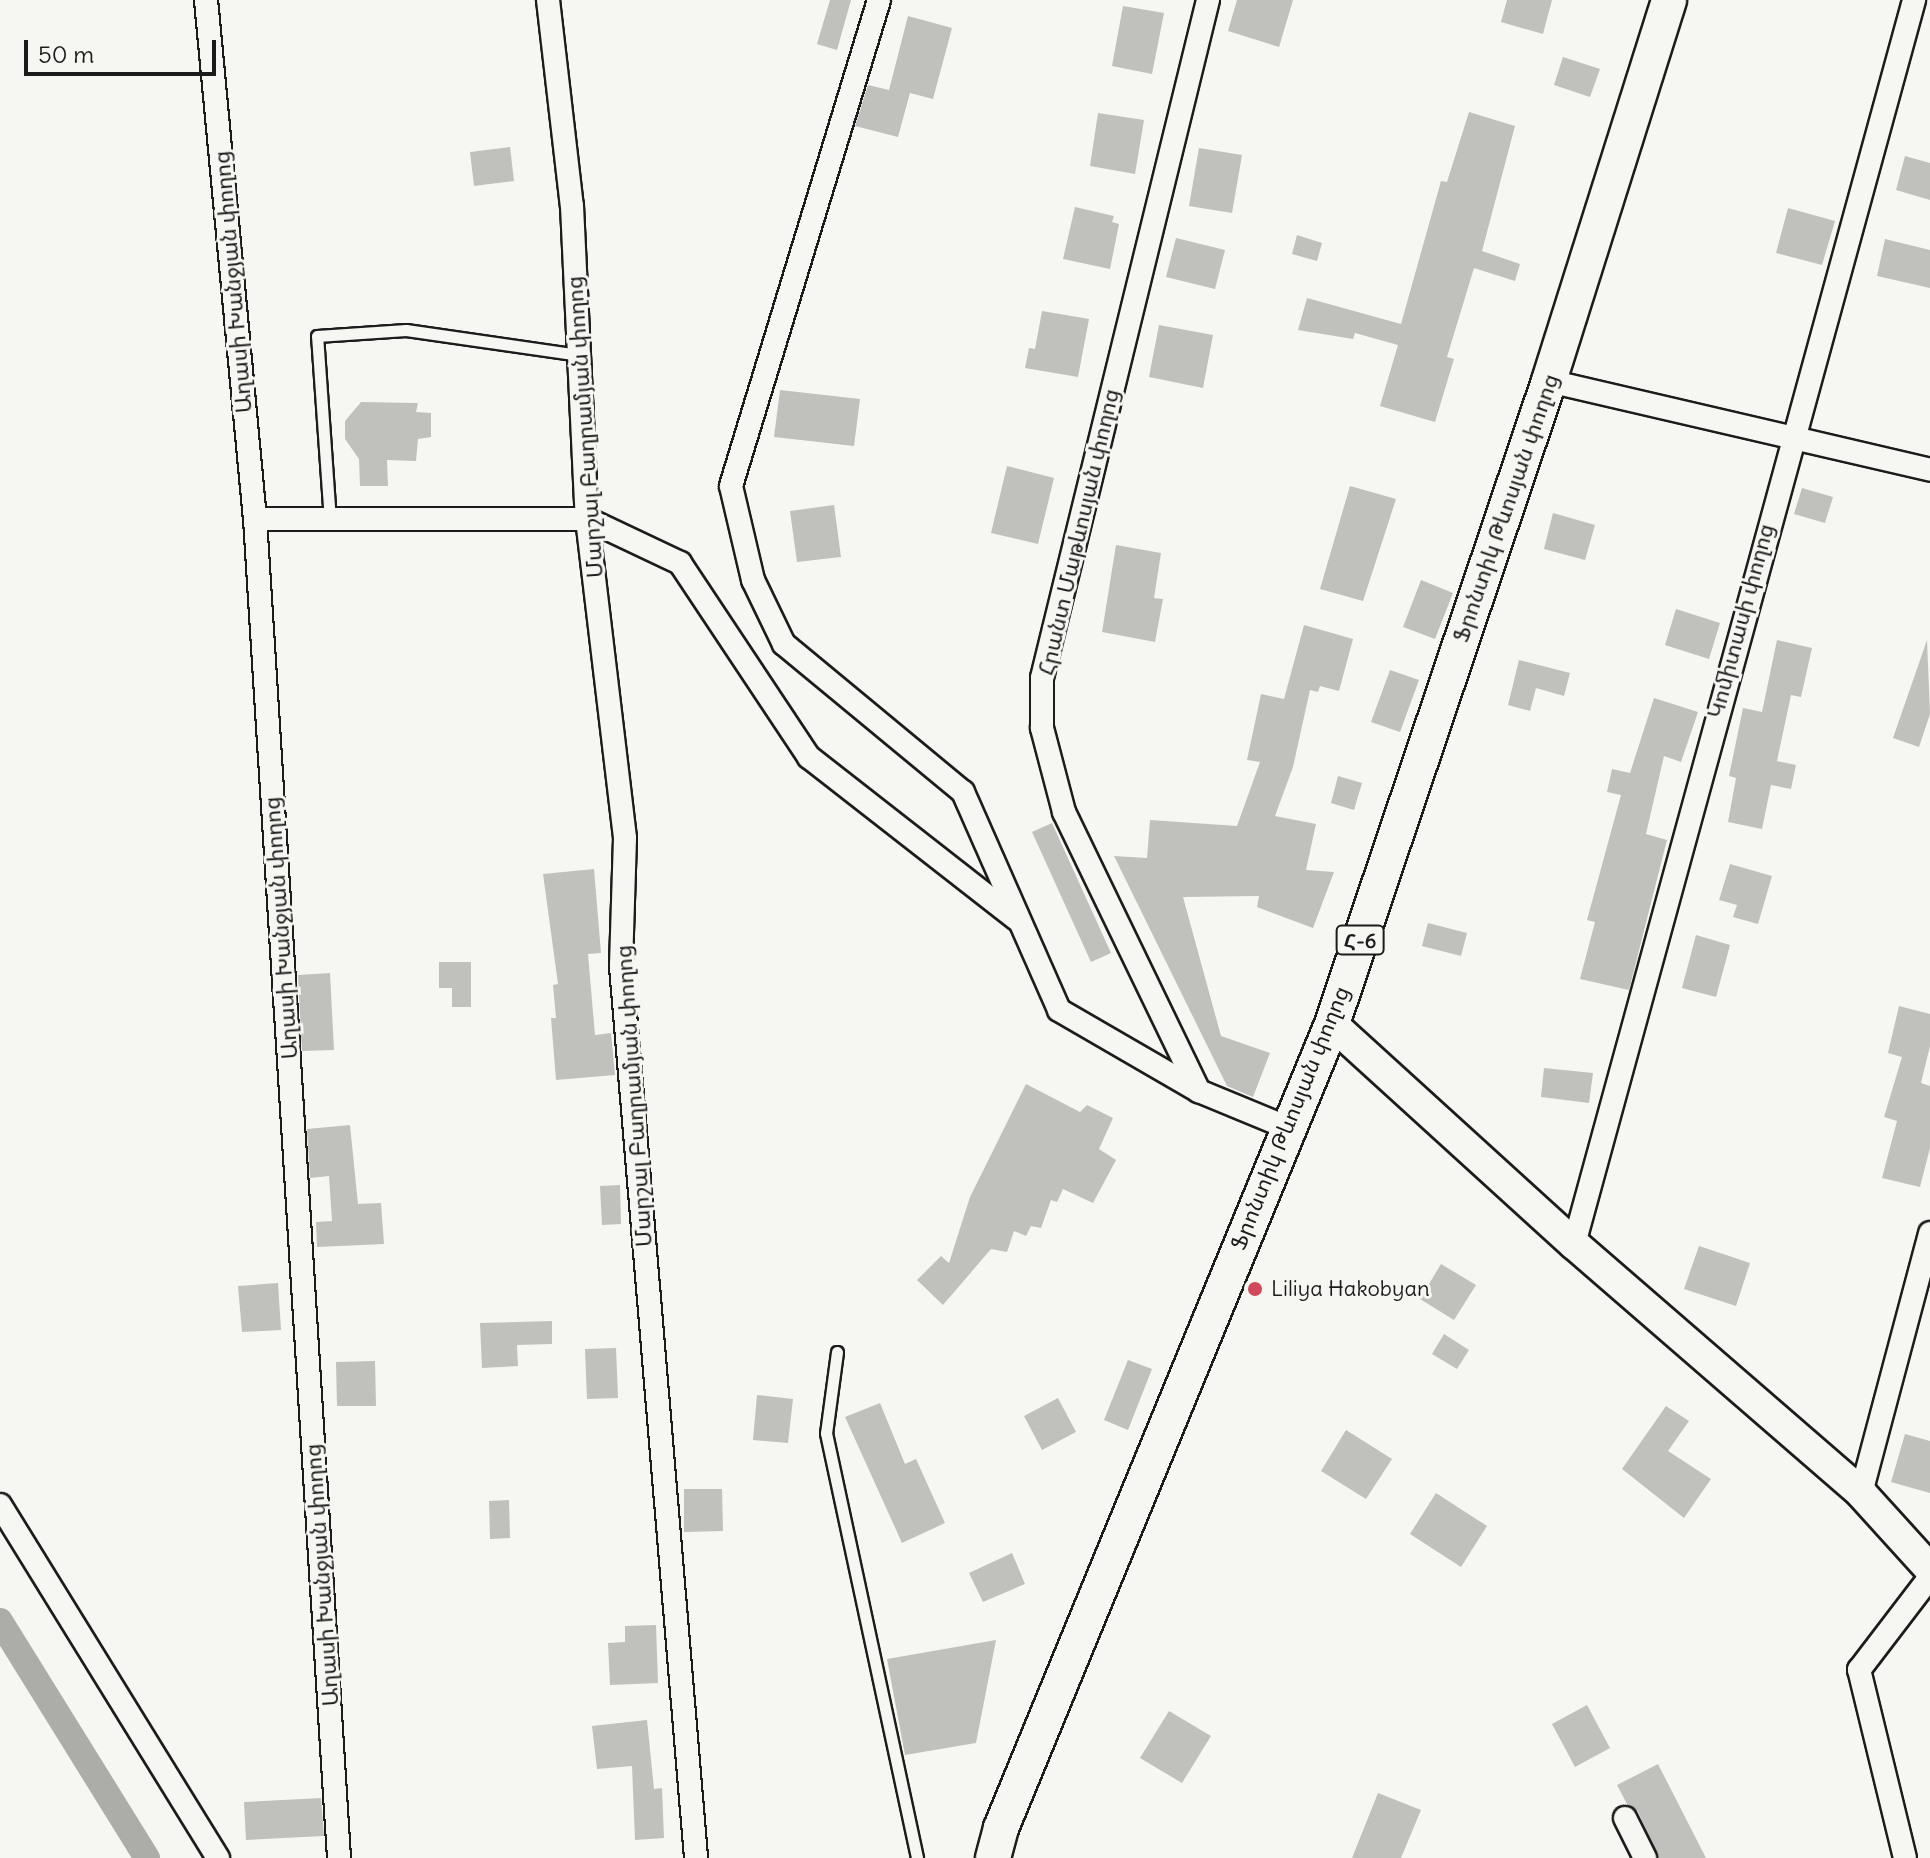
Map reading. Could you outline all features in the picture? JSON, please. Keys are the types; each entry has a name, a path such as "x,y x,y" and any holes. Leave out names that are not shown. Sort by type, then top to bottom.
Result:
{"main road":[{"name":"Ֆրոնտիկ Թևոսյան փողոց","path":"993,1858 1001,1828 1286,1127 1332,1024 1549,381 1669,0"}],"street":[{"name":"Աղասի Խանջյան փողոց","path":"206,0 255,519 339,1858"},
{"name":"Մարշալ Բաղրամյան փողոց","path":"548,0 572,206 587,519 625,838 621,966 696,1858"},
{"path":"879,0 731,486 753,580 784,644 963,792 1059,1010 1199,1091 1286,1127"},
{"name":"Հրանտ Մաթևոսյան փողոց","path":"1199,1091 1064,812 1042,728 1042,678 1208,0"},
{"name":"Կոմիտասի փողոց","path":"1574,1244 1791,437 1914,0"},
{"path":"1549,381 1930,470"},
{"path":"255,519 330,522 587,519 680,563 809,757 1020,922"},
{"path":"1332,1024 1574,1244 1861,1493 1930,1569"},
{"path":"1861,1493 1930,1233"},
{"path":"0,1505 218,1858"},
{"path":"1905,1858 1859,1670 1930,1577"},
{"path":"1625,1818 1645,1858"}],"lane":[{"path":"330,522 317,336 406,330 581,355"},
{"path":"837,1352 826,1433 917,1858"}],"building":[{"path":"830,0 851,0 837,50 817,44"},
{"path":"1237,0 1293,0 1279,47 1228,31"},
{"path":"1507,0 1552,0 1543,34 1501,22"},
{"path":"1123,6 1164,13 1152,74 1112,66"},
{"path":"908,16 952,28 933,99 910,93 898,137 855,126 868,85 889,90"},
{"path":"1563,57 1600,69 1590,97 1554,85"},
{"path":"1469,112 1515,126 1482,251 1520,264 1515,281 1474,268 1447,357 1454,359 1435,422 1380,406 1398,345 1355,333 1353,339 1298,330 1307,298 1401,324 1441,181 1447,182"},
{"path":"1098,113 1144,120 1135,174 1090,166"},
{"path":"510,147 514,181 474,186 470,152"},
{"path":"1199,148 1242,155 1232,213 1189,206"},
{"path":"1905,156 1930,163 1930,200 1896,190"},
{"path":"1075,207 1114,216 1112,222 1119,224 1110,269 1063,259"},
{"path":"1788,208 1835,221 1822,265 1776,253"},
{"path":"1297,235 1322,243 1317,261 1292,254"},
{"path":"1176,238 1225,250 1215,289 1166,277"},
{"path":"1885,239 1930,250 1930,288 1877,276"},
{"path":"1042,311 1089,319 1078,377 1025,368 1029,348 1035,349"},
{"path":"1159,325 1213,335 1203,388 1149,377"},
{"path":"780,390 860,399 854,446 774,437"},
{"path":"361,402 418,403 416,412 431,413 431,437 418,439 416,461 387,460 388,486 360,486 359,459 345,439 345,421"},
{"path":"1007,466 1054,478 1038,544 991,533"},
{"path":"1350,486 1396,499 1363,601 1320,589"},
{"path":"1802,488 1833,497 1825,523 1794,514"},
{"path":"834,505 841,557 797,562 790,511"},
{"path":"1553,513 1595,525 1585,560 1544,549"},
{"path":"1116,545 1161,553 1154,598 1163,599 1155,642 1102,632"},
{"path":"1421,580 1453,593 1435,639 1403,627"},
{"path":"1676,609 1720,623 1709,659 1665,645"},
{"path":"1304,625 1353,639 1339,691 1320,686 1318,692 1310,690 1293,767 1275,816 1316,824 1306,870 1334,872 1313,928 1257,907 1259,896 1183,897 1221,1036 1270,1053 1253,1097 1227,1086 1114,856 1147,858 1150,820 1237,826 1260,762 1247,760 1261,694 1284,699"},
{"path":"1777,640 1812,648 1801,697 1791,695 1777,761 1796,765 1791,789 1771,785 1762,829 1728,822 1736,778 1729,776 1743,708 1762,712"},
{"path":"1927,640 1930,714 1919,747 1893,738"},
{"path":"1519,660 1570,673 1564,696 1536,688 1530,711 1508,705"},
{"path":"1390,670 1419,680 1400,732 1371,722"},
{"path":"1654,698 1698,712 1681,762 1664,756 1646,834 1667,840 1629,990 1580,979 1595,922 1587,920 1621,795 1607,792 1612,769 1630,773"},
{"path":"1338,776 1362,783 1354,810 1331,803"},
{"path":"1052,823 1111,953 1091,962 1032,832"},
{"path":"1730,864 1772,876 1758,924 1733,917 1737,905 1719,900"},
{"path":"594,869 601,953 588,954 595,1035 611,1033 615,1075 556,1080 551,1018 556,1018 553,985 558,984 543,874"},
{"path":"1428,923 1467,933 1461,956 1422,946"},
{"path":"1696,935 1730,945 1716,997 1682,988"},
{"path":"439,962 471,962 471,1007 452,1007 452,988 439,988"},
{"path":"330,973 334,1050 302,1051 298,975"},
{"path":"1899,1006 1930,1014 1930,1046 1921,1083 1930,1086 1930,1148 1920,1187 1882,1178 1897,1121 1884,1117 1902,1057 1888,1053"},
{"path":"1544,1068 1593,1073 1589,1103 1541,1097"},
{"path":"1026,1084 1080,1112 1087,1105 1113,1118 1099,1149 1116,1160 1093,1203 1063,1189 1057,1202 1051,1200 1041,1228 1031,1226 1026,1236 1014,1231 1007,1252 991,1249 943,1305 917,1280 941,1256 949,1263 970,1197"},
{"path":"350,1125 358,1204 381,1203 384,1244 317,1247 316,1222 332,1221 329,1176 310,1178 307,1129"},
{"path":"620,1185 621,1224 602,1225 600,1186"},
{"path":"1699,1246 1750,1263 1736,1306 1684,1289"},
{"path":"1441,1264 1476,1285 1454,1320 1420,1299"},
{"path":"278,1283 281,1330 242,1332 238,1286"},
{"path":"552,1321 552,1344 517,1345 518,1366 482,1368 480,1323"},
{"path":"1444,1334 1469,1350 1457,1369 1432,1354"},
{"path":"616,1348 618,1398 587,1399 585,1349"},
{"path":"1128,1360 1152,1369 1128,1430 1104,1420"},
{"path":"375,1361 376,1406 337,1406 336,1362"},
{"path":"757,1395 793,1399 788,1443 753,1440"},
{"path":"1058,1398 1076,1432 1042,1450 1024,1416"},
{"path":"880,1403 905,1464 916,1459 945,1523 902,1543 845,1417"},
{"path":"1666,1406 1689,1421 1668,1451 1711,1479 1684,1518 1622,1469"},
{"path":"1346,1430 1392,1459 1366,1499 1321,1471"},
{"path":"1905,1434 1930,1441 1930,1493 1891,1482"},
{"path":"684,1489 722,1489 723,1531 684,1532"},
{"path":"1436,1493 1487,1526 1461,1567 1410,1534"},
{"path":"509,1500 510,1538 490,1539 489,1501"},
{"path":"1012,1553 1025,1584 983,1602 969,1573"},
{"path":"656,1625 658,1683 610,1685 608,1643 625,1642 625,1626"},
{"path":"996,1640 976,1743 905,1755 887,1659"},
{"path":"1587,1705 1610,1748 1575,1767 1552,1724"},
{"path":"1169,1711 1211,1736 1182,1783 1140,1758"},
{"path":"647,1720 654,1789 662,1788 664,1838 635,1840 632,1766 597,1769 592,1726"},
{"path":"1658,1764 1706,1858 1659,1858 1638,1812 1627,1804 1617,1785"},
{"path":"1378,1793 1421,1810 1401,1858 1352,1858"},
{"path":"321,1798 324,1836 246,1840 244,1802"}],"waterway":[{"path":"0,1621 147,1858"}],"place":[{"name":"Liliya Hakobyan","path":"1255,1289"}]}
